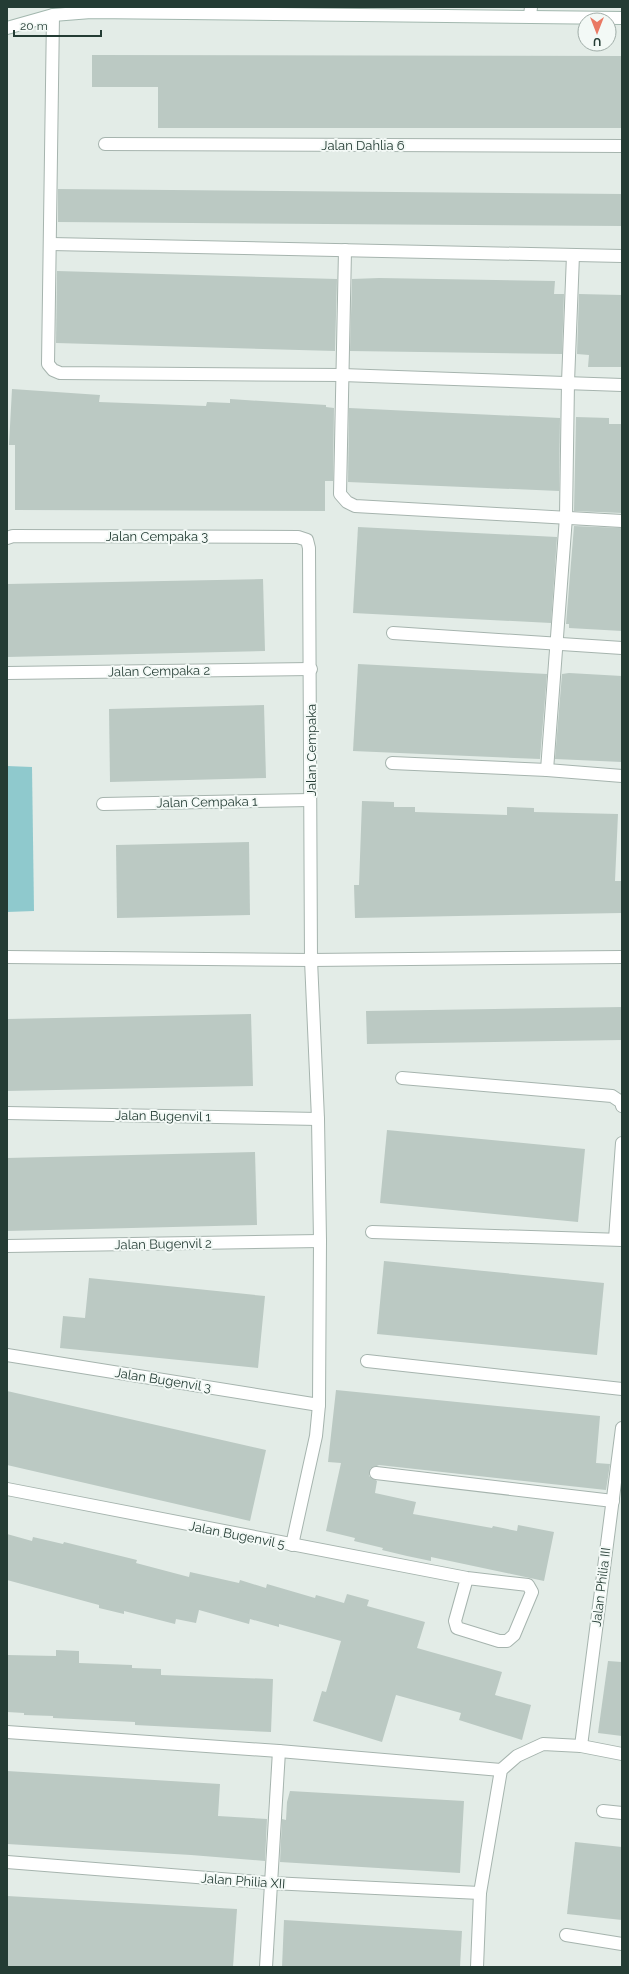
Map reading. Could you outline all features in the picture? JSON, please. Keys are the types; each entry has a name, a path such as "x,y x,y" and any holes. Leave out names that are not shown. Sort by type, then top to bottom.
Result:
{"street":[{"path":"7,28 53,15 91,12 530,12 622,18"},
{"path":"53,15 51,244 48,364 53,370 60,373 342,375 622,385"},
{"name":"Jalan Dahlia 6","path":"105,144 622,146"},
{"path":"51,244 622,256"},
{"path":"345,250 340,494 347,502 355,506 622,521"},
{"path":"547,770 558,644 566,517 568,382 573,255"},
{"name":"Jalan Cempaka 3","path":"7,538 13,536 298,537 307,540"},
{"name":"Jalan Cempaka","path":"292,1545 316,1436 319,1405 320,1241 318,1119 311,960 310,548 307,540"},
{"path":"393,633 622,648"},
{"name":"Jalan Cempaka 2","path":"7,672 311,669"},
{"path":"392,763 547,770 622,776"},
{"name":"Jalan Cempaka 1","path":"103,804 310,800"},
{"path":"7,957 311,960 622,957"},
{"path":"402,1078 612,1096 621,1102 622,1106"},
{"name":"Jalan Bugenvil 1","path":"7,1112 318,1119"},
{"path":"372,1232 619,1240 622,1143"},
{"name":"Jalan Bugenvil 2","path":"7,1246 320,1241"},
{"name":"Jalan Bugenvil 3","path":"7,1356 319,1405"},
{"path":"367,1361 622,1389"},
{"name":"Jalan Philia III","path":"581,1746 622,1428"},
{"path":"376,1474 612,1501"},
{"name":"Jalan Bugenvil 5","path":"7,1489 467,1578 528,1585 532,1592 514,1634 507,1641 499,1641 457,1628 455,1620 467,1578"},
{"path":"7,1732 279,1751 501,1770"},
{"path":"477,1967 480,1893 501,1770 518,1756 543,1744 581,1746 622,1754"},
{"path":"266,1967 279,1751"},
{"path":"603,1810 622,1812"},
{"name":"Jalan Philia XII","path":"7,1862 271,1883 480,1893"},
{"path":"566,1935 622,1944"}],"water":[{"path":"7,766 32,767 34,911 7,912"}],"building":[{"path":"92,55 622,56 622,128 158,128 158,87 92,87"},
{"path":"58,189 622,194 622,226 58,222"},
{"path":"57,271 337,279 335,351 56,343"},
{"path":"379,278 555,281 554,294 564,294 562,354 350,351 352,279"},
{"path":"579,294 622,295 622,367 588,367 589,355 577,354"},
{"path":"12,389 100,395 99,402 206,406 207,402 230,403 230,399 326,405 326,407 334,408 333,481 325,481 325,511 15,510 15,445 9,445"},
{"path":"349,408 560,418 559,491 348,482"},
{"path":"576,417 609,418 609,424 622,424 622,513 574,511"},
{"path":"574,526 622,528 622,631 569,628 569,624 566,624"},
{"path":"358,527 557,537 551,623 353,613"},
{"path":"263,579 265,651 7,657 7,584"},
{"path":"358,664 547,674 540,759 353,751"},
{"path":"569,673 622,676 622,762 555,759 562,674"},
{"path":"264,705 266,778 110,782 109,709"},
{"path":"362,801 394,802 394,807 415,807 415,812 507,815 507,807 534,808 534,812 618,814 615,881 621,881 621,913 355,918 354,885 359,885"},
{"path":"249,842 250,915 117,918 116,845"},
{"path":"622,1007 622,1040 367,1044 366,1011"},
{"path":"251,1014 253,1086 7,1091 7,1019"},
{"path":"387,1130 585,1149 578,1222 380,1203"},
{"path":"255,1152 257,1225 7,1231 7,1158"},
{"path":"384,1261 604,1283 597,1355 377,1334"},
{"path":"89,1278 265,1296 258,1368 60,1348 63,1316 85,1318"},
{"path":"336,1390 600,1416 596,1463 610,1464 606,1490 379,1465 370,1469 369,1476 377,1481 375,1493 416,1502 413,1514 492,1528 493,1526 517,1531 518,1525 554,1532 544,1581 431,1557 431,1561 407,1556 354,1541 355,1538 326,1531 341,1463 328,1462"},
{"path":"7,1391 266,1450 250,1521 7,1465"},
{"path":"7,1534 32,1541 33,1537 63,1544 64,1542 137,1560 136,1563 189,1577 190,1572 239,1583 240,1580 266,1588 267,1584 315,1598 316,1595 344,1603 347,1594 369,1600 367,1606 425,1622 417,1648 502,1672 495,1695 531,1705 522,1740 459,1720 461,1713 396,1695 382,1742 313,1721 322,1691 326,1692 341,1641 279,1624 279,1627 250,1619 249,1624 199,1610 196,1623 176,1619 175,1624 124,1611 124,1614 99,1608 99,1605 7,1580"},
{"path":"56,1650 79,1651 79,1663 132,1665 132,1668 161,1669 161,1675 273,1679 271,1732 135,1725 135,1722 53,1718 53,1716 24,1715 24,1713 7,1712 7,1655 56,1656"},
{"path":"608,1661 622,1662 622,1736 598,1733"},
{"path":"7,1771 220,1784 218,1816 267,1819 265,1861 7,1844"},
{"path":"290,1791 464,1801 460,1873 280,1862 282,1819 286,1820 287,1802"},
{"path":"575,1842 622,1847 622,1920 567,1914"},
{"path":"7,1896 237,1909 233,1967 7,1967"},
{"path":"284,1920 462,1931 460,1967 282,1967"}]}
